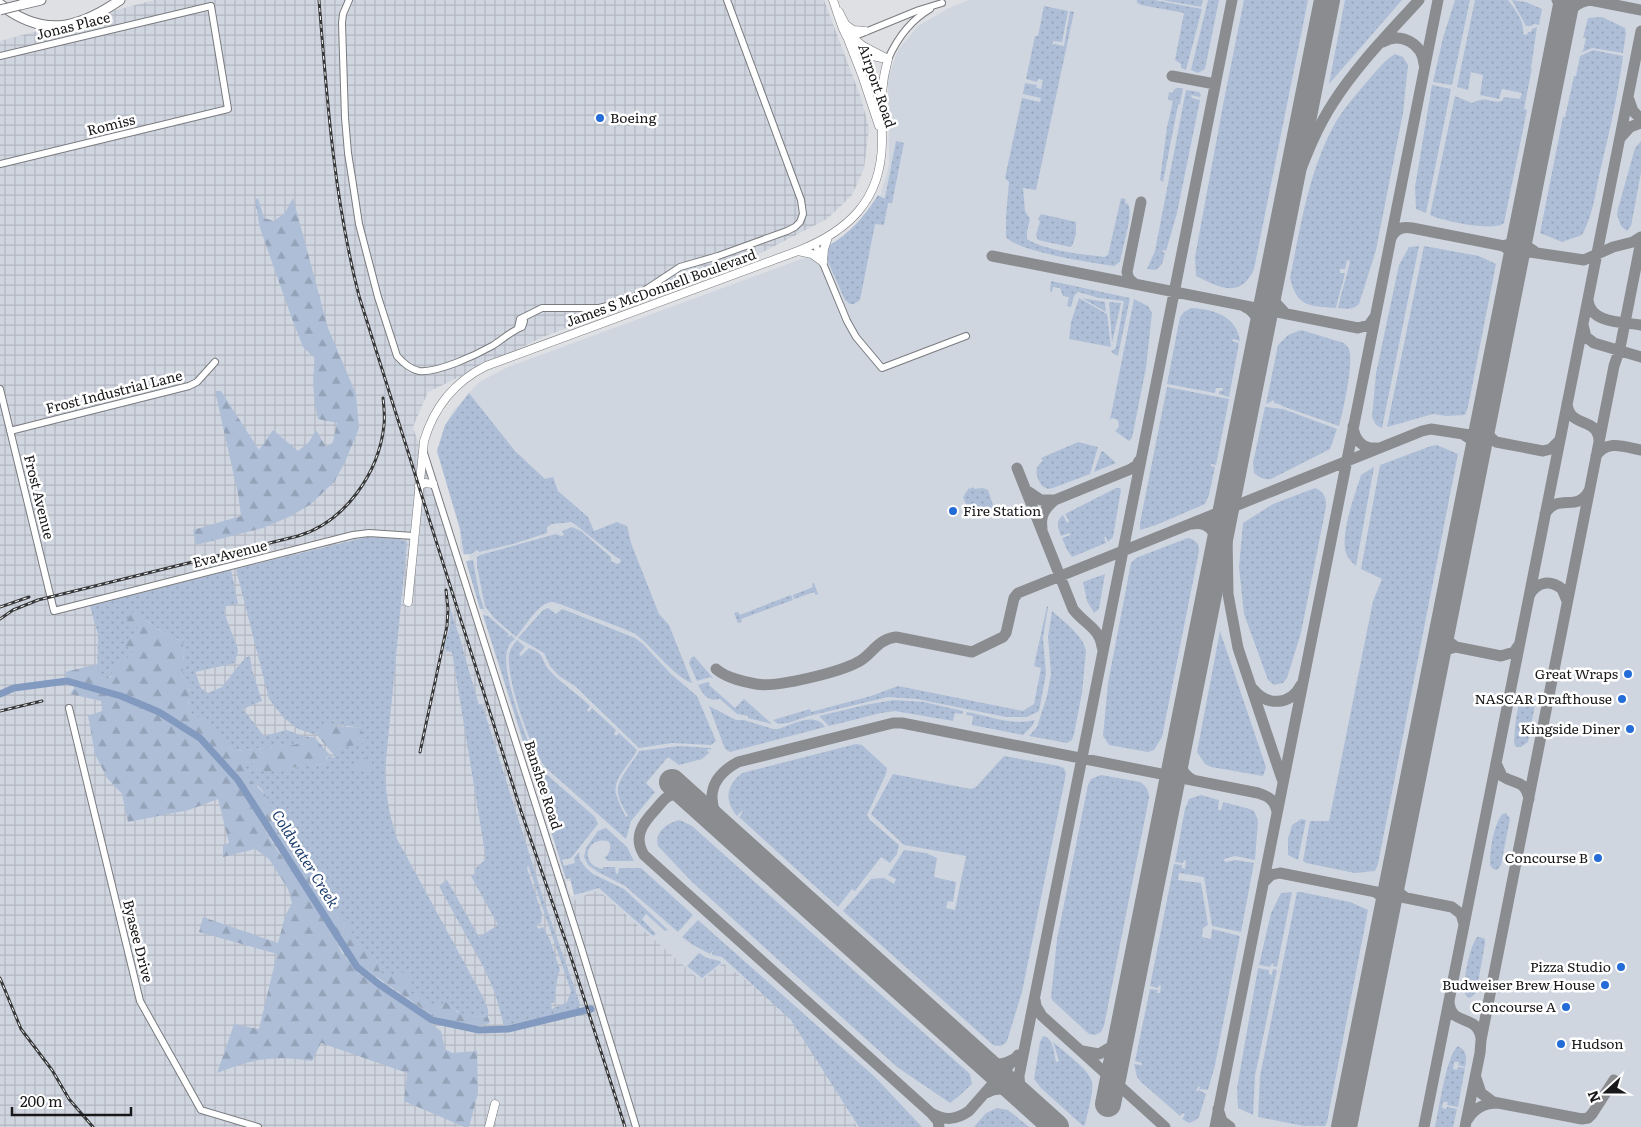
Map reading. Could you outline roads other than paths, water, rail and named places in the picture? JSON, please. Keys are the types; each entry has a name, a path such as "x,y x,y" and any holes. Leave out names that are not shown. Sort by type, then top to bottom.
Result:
{"highway":[{"path":"0,10 41,0"},
{"path":"0,4 16,16 30,22 58,26 86,20 120,0"}],"main road":[{"name":"Airport Road","path":"833,2 846,24 882,141"},
{"name":"Airport Road","path":"833,2 839,23 850,38 867,54 888,59"},
{"path":"846,24 853,30 865,31"},
{"name":"James S McDonnell Boulevard","path":"408,602 423,452 428,429 442,403 453,389 480,370 815,244 850,221 867,199 880,168 882,141 881,92 888,59"},
{"path":"823,262 824,249 828,237"},
{"path":"798,251 812,254 823,262"},
{"path":"419,486 425,483 433,484"},
{"path":"489,1127 495,1104"}],"street":[{"path":"349,0 343,14 342,23 345,116 348,153 359,224 381,309 398,356 417,371 427,371 470,358 522,326 523,318 542,308 599,308 624,302 644,292 680,267 718,256 787,231 800,222 803,214 801,200 727,0"},
{"name":"James S McDonnell Boulevard","path":"850,38 919,10 950,0"},
{"name":"James S McDonnell Boulevard","path":"888,59 897,42 912,23 924,12 942,3"},
{"name":"Jonas Place","path":"0,56 211,6 228,110"},
{"name":"Romiss","path":"0,164 228,110"},
{"path":"815,244 846,321 856,337 882,368 966,336"},
{"name":"Frost Industrial Lane","path":"10,430 189,386 197,382 214,362"},
{"name":"Frost Avenue","path":"0,390 54,611"},
{"name":"Banshee Road","path":"423,452 581,947 636,1127"},
{"name":"Eva Avenue","path":"54,611 353,535 369,533 414,536"},
{"name":"Byasee Drive","path":"70,708 140,1001 201,1110 258,1127"}],"waterway":[{"name":"Coldwater Creek","path":"0,694 14,688 67,681 121,696 159,712 200,738 238,780 357,967 432,1020 479,1030 508,1029 591,1009"}],"railway":[{"path":"319,0 337,186 350,259 359,296 521,811 570,954 625,1127"},
{"path":"0,619 13,610 38,600 298,536 331,520 357,493 375,461 381,443 384,422 383,398"},
{"path":"420,752 447,626 446,590"},
{"path":"0,607 29,597"},
{"path":"0,711 42,701"},
{"path":"0,978 21,1029 52,1070 69,1099 93,1127"}],"place":[{"name":"Boeing","path":"600,118"},
{"name":"Fire Station","path":"953,511"},
{"name":"Great Wraps","path":"1628,674"},
{"name":"NASCAR Drafthouse","path":"1622,699"},
{"name":"Kingside Diner","path":"1630,729"},
{"name":"Concourse B","path":"1598,858"},
{"name":"Pizza Studio","path":"1621,967"},
{"name":"Budweiser Brew House","path":"1605,985"},
{"name":"Concourse A","path":"1566,1007"},
{"name":"Hudson","path":"1561,1044"}]}
